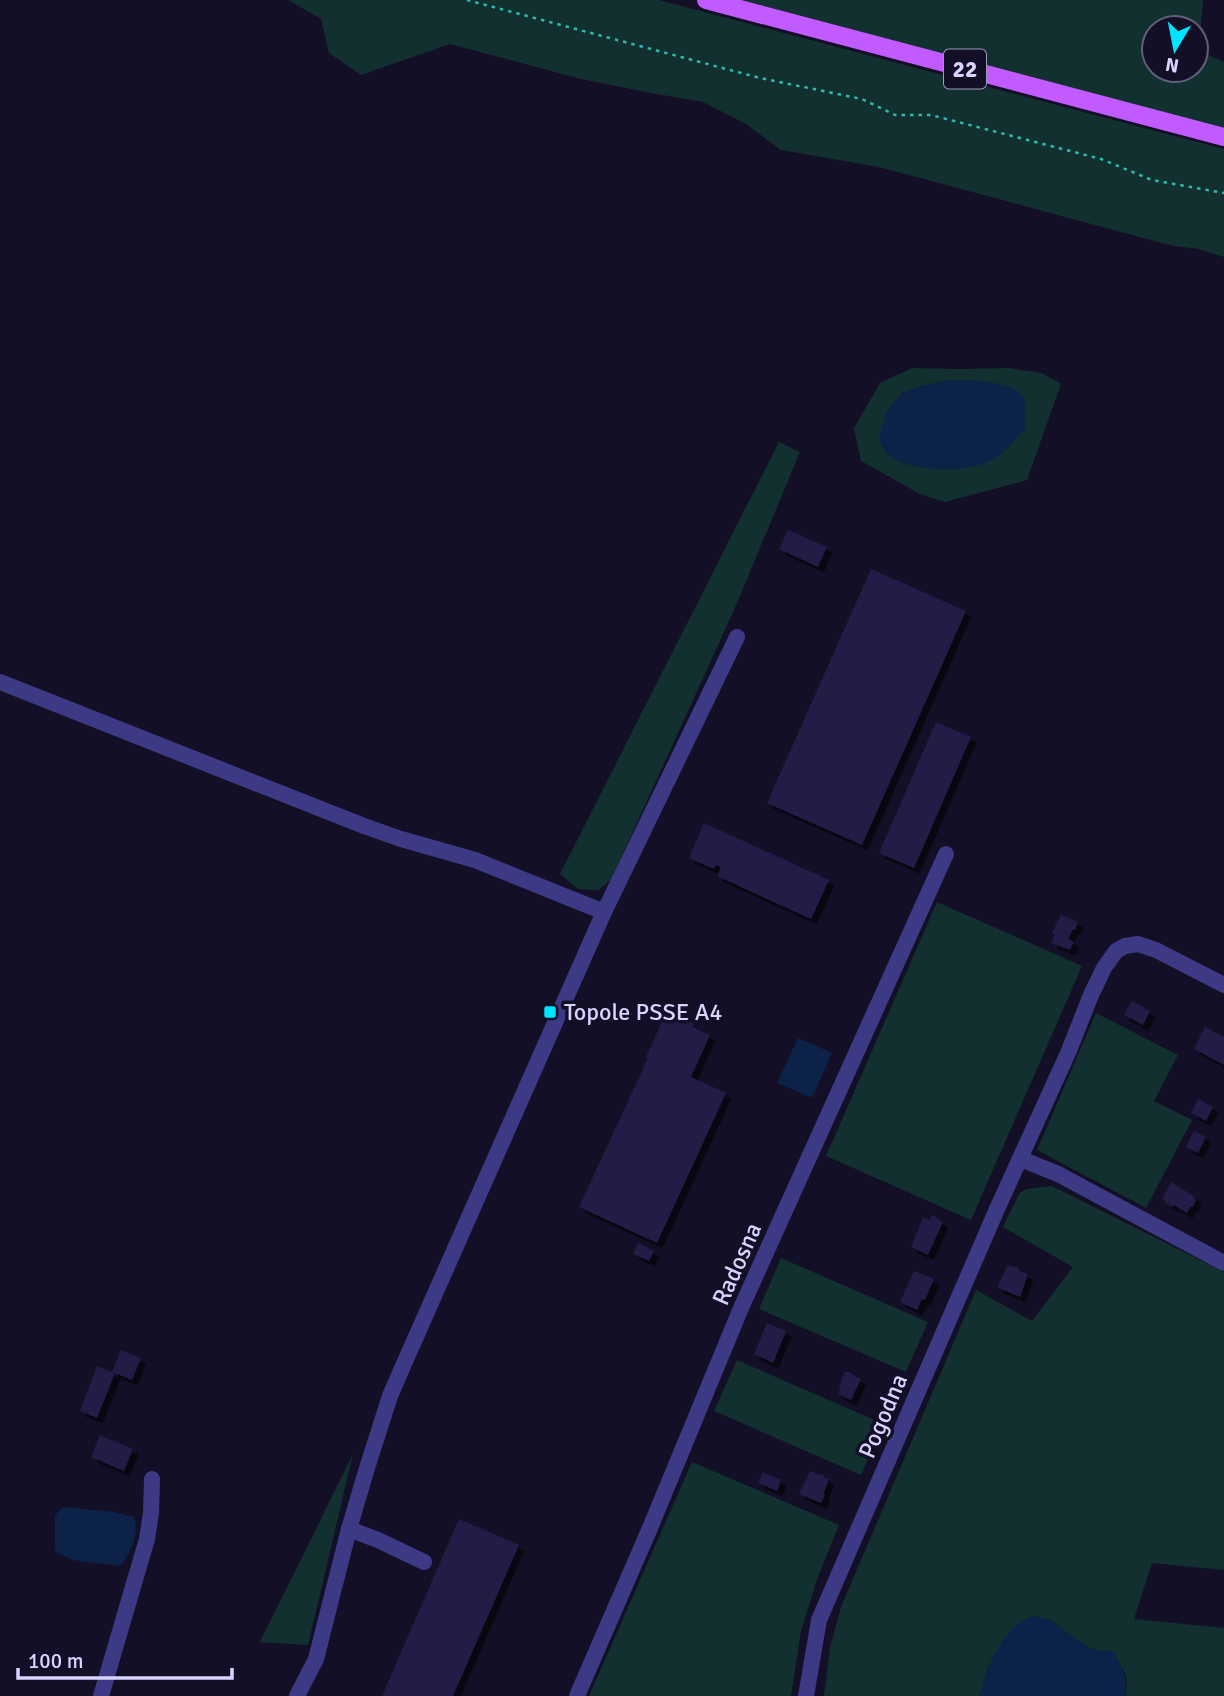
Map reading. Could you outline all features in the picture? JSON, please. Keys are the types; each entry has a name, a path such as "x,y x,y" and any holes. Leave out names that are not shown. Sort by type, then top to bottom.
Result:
{"main road":[{"name":"22","path":"706,0 1224,137"}],"street":[{"path":"297,1696 316,1659 349,1529 378,1432 403,1366 604,912 737,637"},
{"path":"0,682 364,826 475,860 604,912"},
{"name":"Radosna","path":"577,1696 741,1308 946,854"},
{"name":"Pogodna","path":"806,1696 819,1620 1104,968 1116,951 1138,944 1156,950 1224,985"},
{"path":"1021,1159 1058,1174 1224,1263"},
{"path":"101,1696 147,1539 152,1479"},
{"path":"349,1529 424,1562"}],"path":[{"path":"467,0 761,78 862,99 895,115 931,115 1101,159 1152,180 1224,193"}],"green space":[{"path":"288,0 659,0 1224,149 1224,257 1199,249 1173,246 879,167 781,150 746,124 703,102 581,79 450,44 361,75 329,53 321,19"},
{"path":"742,0 1203,0 1202,14 1140,14 1140,84 1210,84 1210,56 1224,62 1224,129"},
{"path":"912,368 1008,368 1042,373 1061,384 1027,480 945,502 920,494 861,461 854,428 880,383","holes":["950,380 1025,400 1024,412 888,455 879,441 902,393 922,386"]},
{"path":"779,442 800,452 734,610 611,880 598,890 578,889 560,874"},
{"path":"937,902 1082,966 971,1220 826,1156"},
{"path":"1096,1013 1178,1055 1154,1101 1192,1120 1146,1208 1037,1150"},
{"path":"1052,1186 1224,1272 1224,1570 1152,1563 1134,1619 1224,1628 1224,1696 1126,1696 1127,1684 1122,1668 1048,1619 989,1665 979,1696 824,1696 830,1647 841,1607 976,1290 1032,1321 1073,1267 1003,1227 1019,1194 1026,1189"},
{"path":"781,1258 928,1322 906,1372 759,1309"},
{"path":"737,1360 884,1424 861,1475 714,1411"},
{"path":"353,1454 308,1645 260,1642"},
{"path":"692,1462 839,1525 818,1577 801,1631 791,1696 589,1696"}],"water":[{"path":"950,380 991,382 1013,388 1025,400 1025,429 994,458 967,468 923,468 898,461 889,455 879,441 887,412 893,403 910,390"},
{"path":"798,1038 832,1053 812,1098 777,1083"},
{"path":"64,1507 114,1512 134,1517 134,1542 121,1565 72,1560 55,1551 55,1516"},
{"path":"1032,1616 1048,1619 1086,1646 1098,1651 1114,1651 1125,1678 1126,1696 979,1696 997,1649 1012,1629"}],"building":[{"path":"788,530 827,547 818,567 779,549"},
{"path":"871,569 966,611 862,845 767,803"},
{"path":"936,722 971,737 914,868 879,853"},
{"path":"704,823 829,880 811,919 717,876 721,868 716,865 714,869 689,858"},
{"path":"1061,915 1078,922 1068,939 1074,942 1070,950 1051,943 1055,935 1052,933"},
{"path":"1132,1001 1150,1011 1143,1025 1124,1015"},
{"path":"664,1014 679,1021 680,1017 710,1035 691,1077 726,1093 657,1243 579,1207 648,1058 646,1057"},
{"path":"1205,1027 1224,1037 1224,1065 1194,1049"},
{"path":"1198,1099 1213,1107 1206,1121 1191,1113"},
{"path":"1194,1131 1206,1137 1198,1153 1186,1147"},
{"path":"1171,1182 1195,1197 1193,1207 1191,1206 1187,1213 1162,1199"},
{"path":"934,1215 943,1222 928,1255 911,1247 923,1217 930,1220"},
{"path":"638,1243 654,1251 649,1261 633,1254"},
{"path":"1008,1265 1016,1266 1028,1274 1020,1297 997,1287"},
{"path":"914,1271 934,1279 925,1300 922,1299 917,1310 900,1302"},
{"path":"767,1323 786,1331 773,1363 754,1354"},
{"path":"121,1350 141,1358 132,1380 115,1373 97,1418 80,1411 97,1366 112,1372"},
{"path":"845,1372 861,1379 851,1400 838,1394"},
{"path":"100,1435 133,1449 124,1471 91,1457"},
{"path":"810,1471 829,1479 821,1503 799,1494"},
{"path":"763,1472 781,1480 777,1491 758,1483"},
{"path":"459,1519 519,1545 453,1696 382,1696"}],"place":[{"name":"Topole PSSE A4","path":"550,1012"}]}
